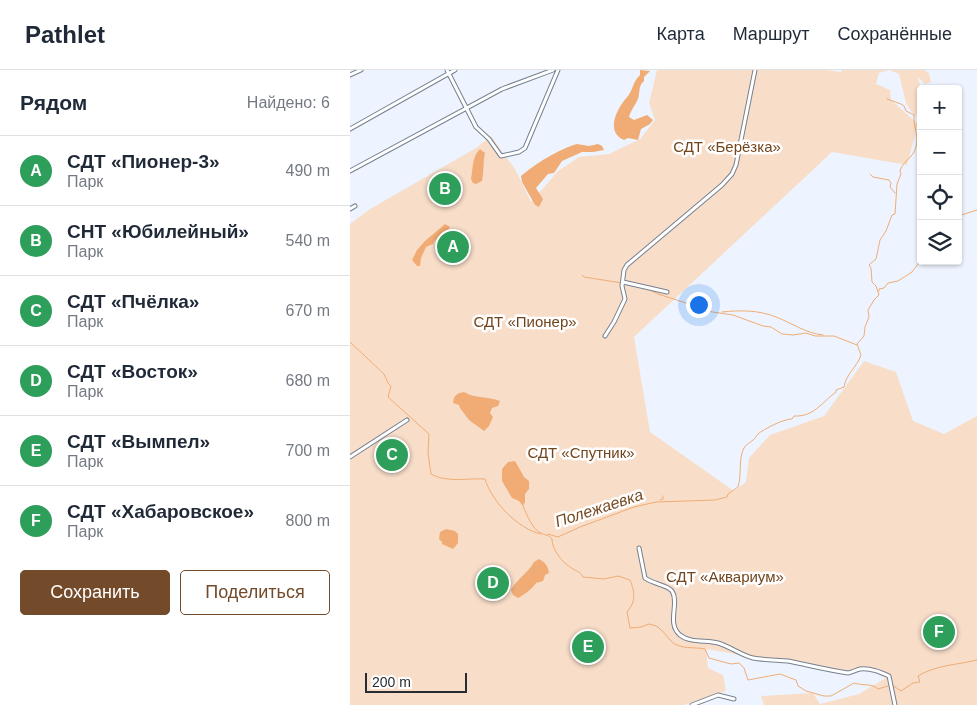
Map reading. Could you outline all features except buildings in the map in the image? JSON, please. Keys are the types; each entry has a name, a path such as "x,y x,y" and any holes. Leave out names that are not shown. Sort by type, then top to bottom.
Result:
{"street":[{"path":"350,75 361,70"},
{"path":"350,129 448,72 455,70"},
{"path":"350,171 467,110 504,88 553,70"},
{"path":"448,72 476,127 489,139 501,156 523,151 525,148 558,70"},
{"path":"605,336 621,310 625,299 622,286 624,270 629,263 722,185 732,174 736,165 755,70"},
{"path":"350,209 356,206"},
{"path":"623,282 667,292"},
{"path":"350,457 406,420"},
{"path":"639,548 646,578 652,583 671,589 674,595 673,616 675,629 681,636 693,640 717,642 751,657 848,673 858,669 872,670 888,676 895,705"},
{"path":"692,705 718,695 734,699"}],"green space":[{"path":"657,70 826,70 841,72 842,70 889,70 879,73 876,84 890,90 891,100 917,123 907,165 832,152 634,337 650,432 734,491 746,482 749,458 770,435 824,416 864,361 896,372 913,421 944,434 977,416 977,705 764,705 761,696 813,693 820,704 859,694 886,678 869,670 845,673 706,649 708,668 723,675 726,691 684,705 350,705 350,224 370,209 476,148 491,136 515,169 531,202 558,171 579,157 609,154 640,139 655,120 649,103"},
{"path":"889,70 924,70 929,73 931,82 925,84 918,77 919,85 917,85 917,112 915,117 906,103 899,74"}],"shaded area":[{"path":"640,70 650,71 644,77 638,98 629,117 634,120 647,115 653,120 641,129 638,140 628,138 624,140 615,131 615,119 620,106 630,94 640,75"},
{"path":"577,144 589,146 598,144 604,150 582,152 562,161 554,173 548,174 536,188 543,199 539,207 535,205 522,182 521,176 547,157"},
{"path":"480,149 485,153 483,174 482,181 476,184 471,179 474,159"},
{"path":"445,224 450,227 433,244 426,247 420,266 417,266 412,260 417,250"},
{"path":"464,392 473,396 500,401 498,406 492,408 490,413 493,417 489,426 484,431 469,420 459,405 453,403 456,395"},
{"path":"515,461 524,477 529,481 529,489 525,494 523,506 519,501 512,498 502,481 502,469 508,462"},
{"path":"446,529 455,531 458,534 458,543 453,549 442,544 439,539 440,532"},
{"path":"539,559 546,565 549,573 545,575 543,581 536,583 520,597 518,598 513,595 511,590 513,586 534,562"}],"waterway":[{"name":"Полежаевка","path":"548,534 558,537 634,507 656,502 715,500 727,497 728,494 738,487 742,452 758,434 774,425 792,419 794,416 801,416 812,412 836,390 844,387 847,378 861,355 857,344 864,336 869,317 868,310 879,295 876,286 872,282 869,265 876,259 880,240 886,231 892,215 895,214 900,171 914,152 917,143 914,115 906,111 901,104 887,99"},
{"name":"Полежаевка","path":"870,174 873,177 889,180 891,183 890,187 895,193"},
{"name":"Полежаевка","path":"962,215 977,210"},
{"name":"Полежаевка","path":"879,291 888,283 898,281 912,272 917,265"},
{"name":"Полежаевка","path":"582,275 584,277 622,283"},
{"name":"Полежаевка","path":"648,289 706,311 733,315 771,327 782,334 806,333 815,336 834,336 857,345"},
{"name":"Полежаевка","path":"722,312 743,311 763,313 799,328 823,335"},
{"name":"Полежаевка","path":"350,342 384,374 391,386 388,397 429,434 428,453 431,474 450,479 485,479 493,497 507,513 524,527 541,534"},
{"name":"Полежаевка","path":"660,500 663,499 663,496"},
{"name":"Полежаевка","path":"523,506 535,528 551,537 555,551 560,558 583,577 604,579 618,576 630,580 634,597 627,612 630,628 649,624 657,626 677,645 705,649 709,658 731,664 739,663 744,668 748,680 780,674 796,680 798,686 806,691 824,696 831,696 854,683 873,686 878,689 888,686"},
{"name":"Полежаевка","path":"892,685 901,691 913,683 920,682 918,676 925,672 939,667 977,660"}],"place":[{"name":"СНТ «Юбилейный»","path":"445,189"},
{"name":"СДТ «Пионер-3»","path":"453,247"},
{"name":"СДТ «Пчёлка»","path":"392,455"},
{"name":"СДТ «Восток»","path":"493,583"},
{"name":"СДТ «Хабаровское»","path":"939,632"},
{"name":"СДТ «Вымпел»","path":"588,647"}],"park label":[{"name":"СДТ «Берёзка»","path":"727,146"},
{"name":"СДТ «Пионер»","path":"525,321"},
{"name":"СДТ «Спутник»","path":"581,452"},
{"name":"СДТ «Аквариум»","path":"725,576"}]}
